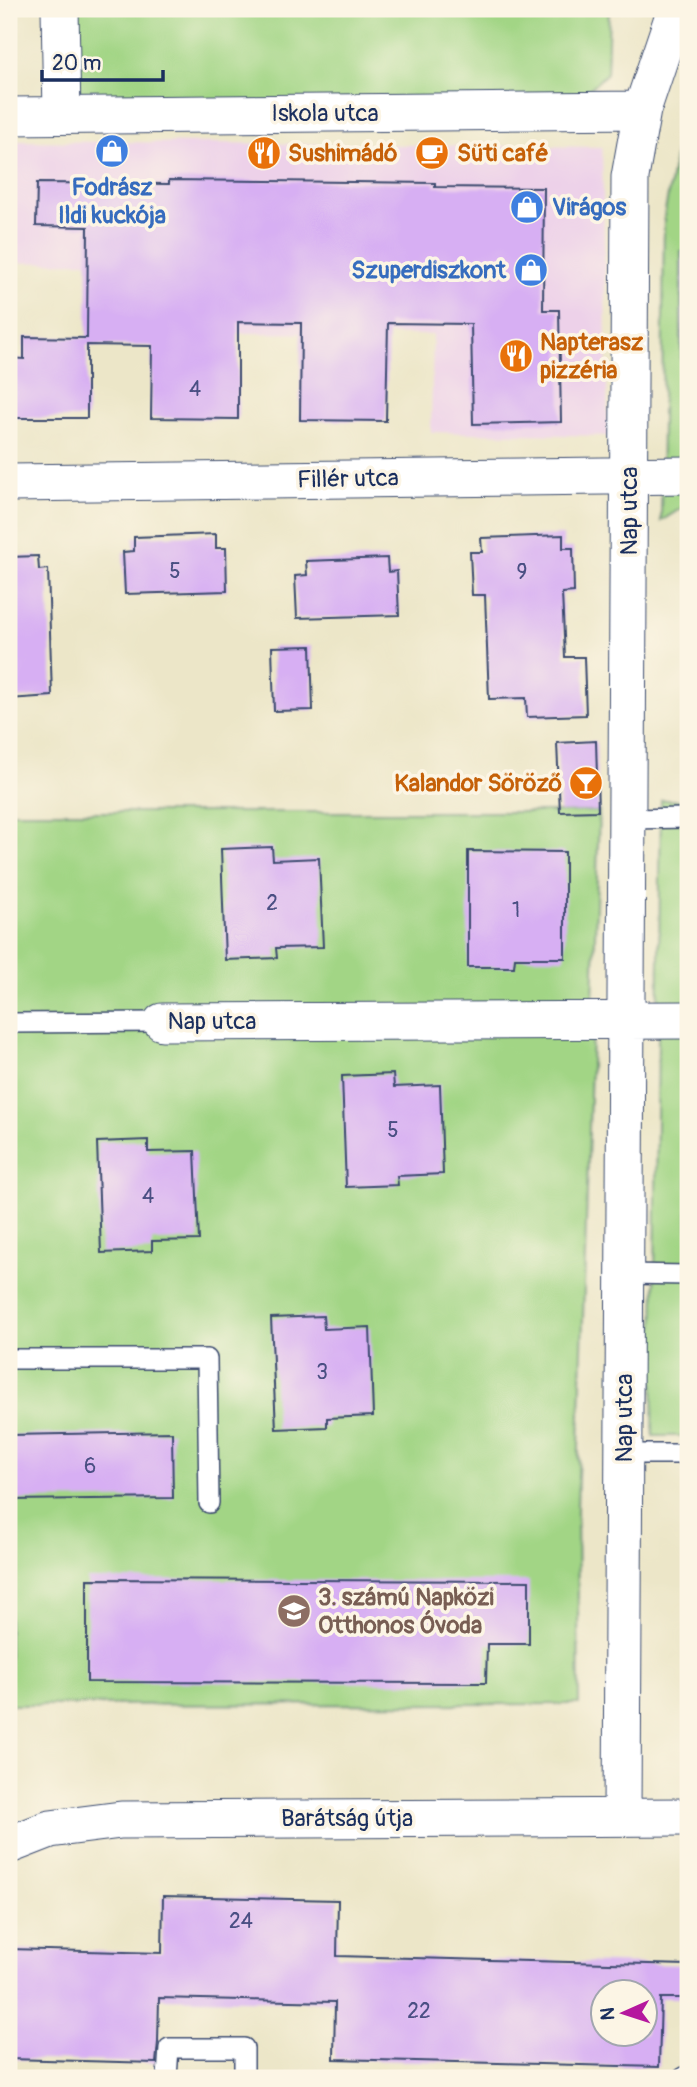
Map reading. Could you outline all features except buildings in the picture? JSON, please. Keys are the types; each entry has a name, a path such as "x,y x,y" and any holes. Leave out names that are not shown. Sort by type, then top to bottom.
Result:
{"street":[{"path":"60,9 62,115"},
{"name":"Nap utca","path":"622,1816 630,177 642,110 676,9"},
{"name":"Iskola utca","path":"9,116 642,110"},
{"name":"Fillér utca","path":"9,484 688,475"},
{"path":"626,1020 688,1020"},
{"name":"Nap utca","path":"162,1022 626,1020"},
{"name":"Barátság útja","path":"9,1845 50,1829 121,1820 688,1817"}],"lane":[{"path":"627,819 688,818"},
{"name":"Nap utca","path":"9,1023 162,1022"},
{"path":"625,1274 688,1275"},
{"path":"9,1359 207,1359 209,1503"},
{"path":"624,1454 688,1454"},
{"path":"167,2078 169,2048 244,2048 244,2078"},
{"path":"683,2078 688,2075"}],"shaded area":[{"path":"9,141 602,147 608,436 431,432 433,335 144,332 145,261 9,263"},
{"path":"681,251 688,251 688,362 681,362"}],"green space":[{"path":"70,9 609,9 607,73 566,111 72,106"},
{"path":"688,94 688,251 681,251 681,361 688,362 688,504 661,521 664,217"},
{"path":"661,800 688,800 688,1436 653,1436"},
{"path":"599,811 577,1509 579,1704 9,1705 9,812"}],"place":[{"name":"Fodrász Ildi kuckója","path":"112,151"},
{"name":"Sushimádó","path":"264,153"},
{"name":"Süti café","path":"432,153"},
{"name":"Virágos","path":"527,207"},
{"name":"Szuperdiszkont","path":"531,270"},
{"name":"Napterasz pizzéria","path":"516,356"},
{"name":"Kalandor Söröző","path":"586,783"},
{"name":"3. számú Napközi Otthonos Óvoda","path":"294,1611"}]}
